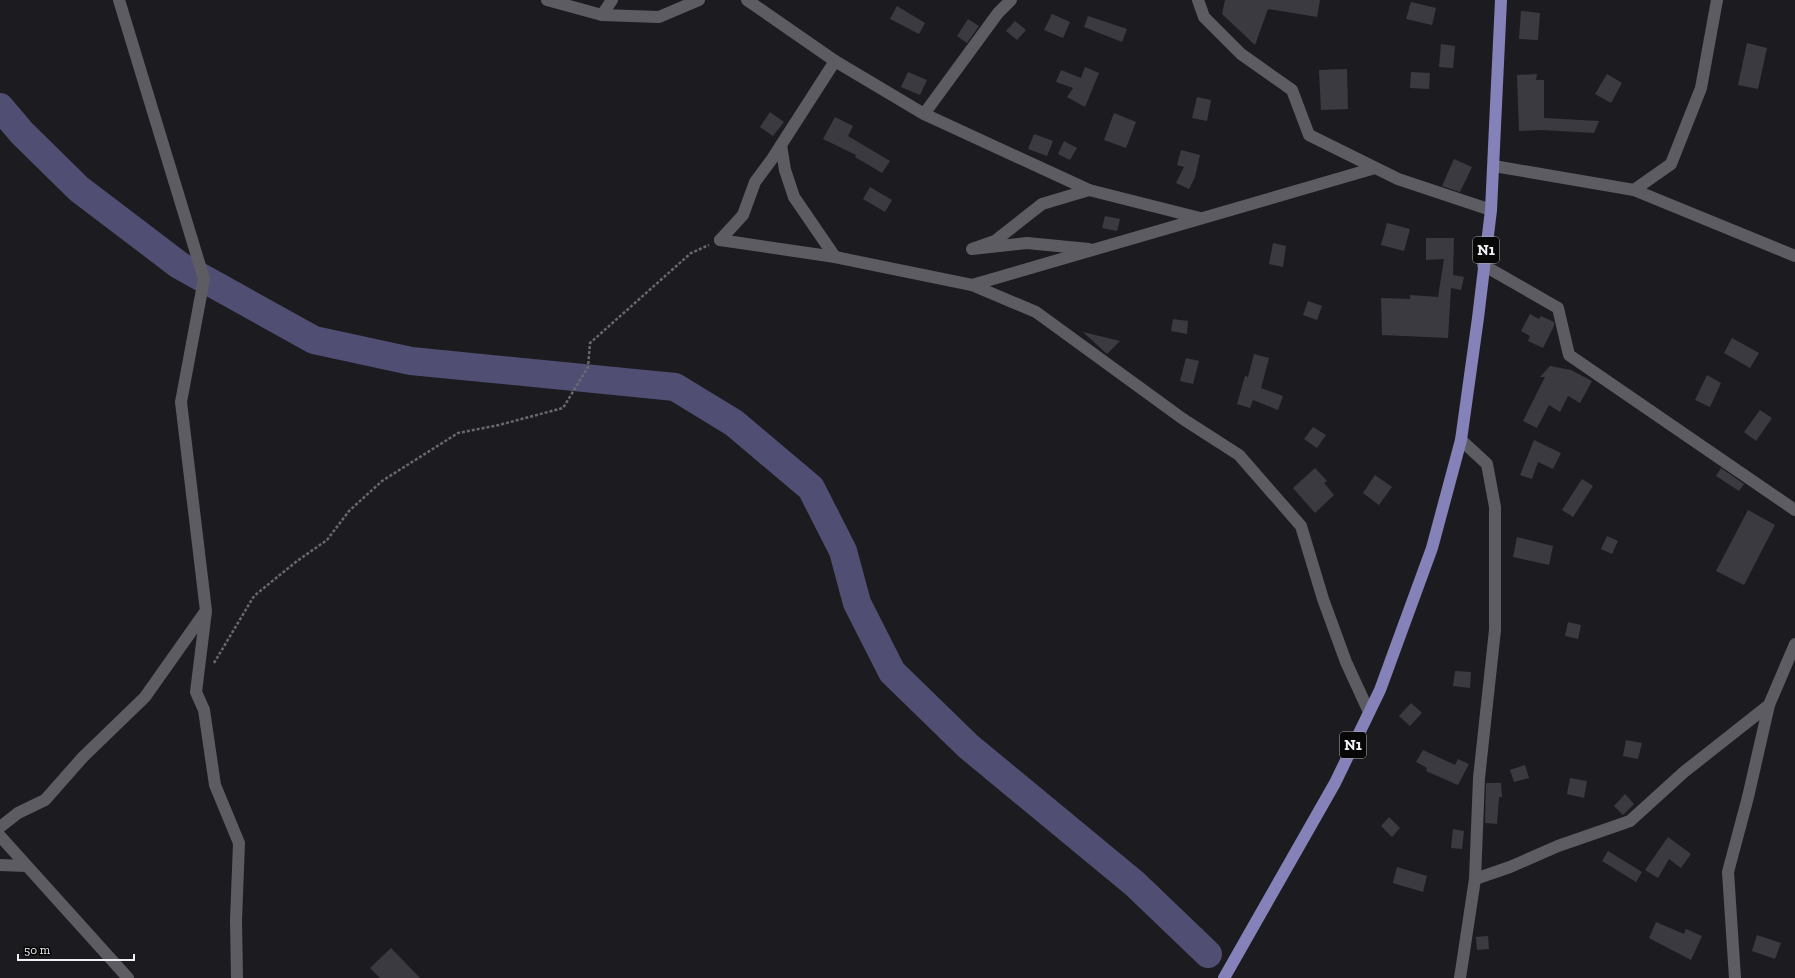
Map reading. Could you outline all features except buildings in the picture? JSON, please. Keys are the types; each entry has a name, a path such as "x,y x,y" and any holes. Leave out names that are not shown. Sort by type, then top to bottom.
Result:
{"main road":[{"name":"N1","path":"1224,978 1335,783 1383,683 1432,548 1461,440 1478,318 1491,210 1501,0"}],"street":[{"path":"119,0 204,279 181,402 206,611 196,692 204,710 215,785 239,843 236,920 237,978"},
{"path":"547,0 602,15 658,17 699,0"},
{"path":"602,15 612,0"},
{"path":"746,0 835,61 924,114 1090,190 1201,219"},
{"path":"924,114 998,14 1011,0"},
{"path":"1198,0 1204,17 1241,54 1292,90 1309,135 1398,179 1491,210"},
{"path":"1634,190 1671,164 1701,88 1717,0"},
{"path":"720,240 743,215 755,182 781,145 835,61"},
{"path":"781,145 784,170 794,197 834,257"},
{"path":"1494,166 1634,190 1795,256"},
{"path":"972,286 1376,168"},
{"path":"1090,190 1042,204 995,241 972,249 1027,243 1096,250"},
{"path":"720,240 834,257 972,286 1036,312 1183,419 1239,455 1301,526 1346,662 1369,712"},
{"path":"1484,265 1558,308 1569,355 1795,510"},
{"path":"1460,978 1475,879 1479,778 1495,630 1495,507 1487,464 1461,440"},
{"path":"0,827 18,814 45,800 83,757 145,697 206,611"},
{"path":"1735,978 1728,872 1748,797 1769,705 1795,644"},
{"path":"1475,879 1510,867 1558,846 1630,821 1684,772 1769,705"},
{"path":"0,836 128,978"},
{"path":"0,864 26,866"}],"path":[{"path":"212,667 254,596 297,561 327,540 349,511 382,481 458,433 499,425 563,408 588,367 590,343 691,253 720,240"}],"waterway":[{"path":"0,107 22,133 79,189 179,265 314,340 411,361 675,387 734,423 811,488 843,551 857,603 892,672 968,746 1135,884 1208,954"}]}
